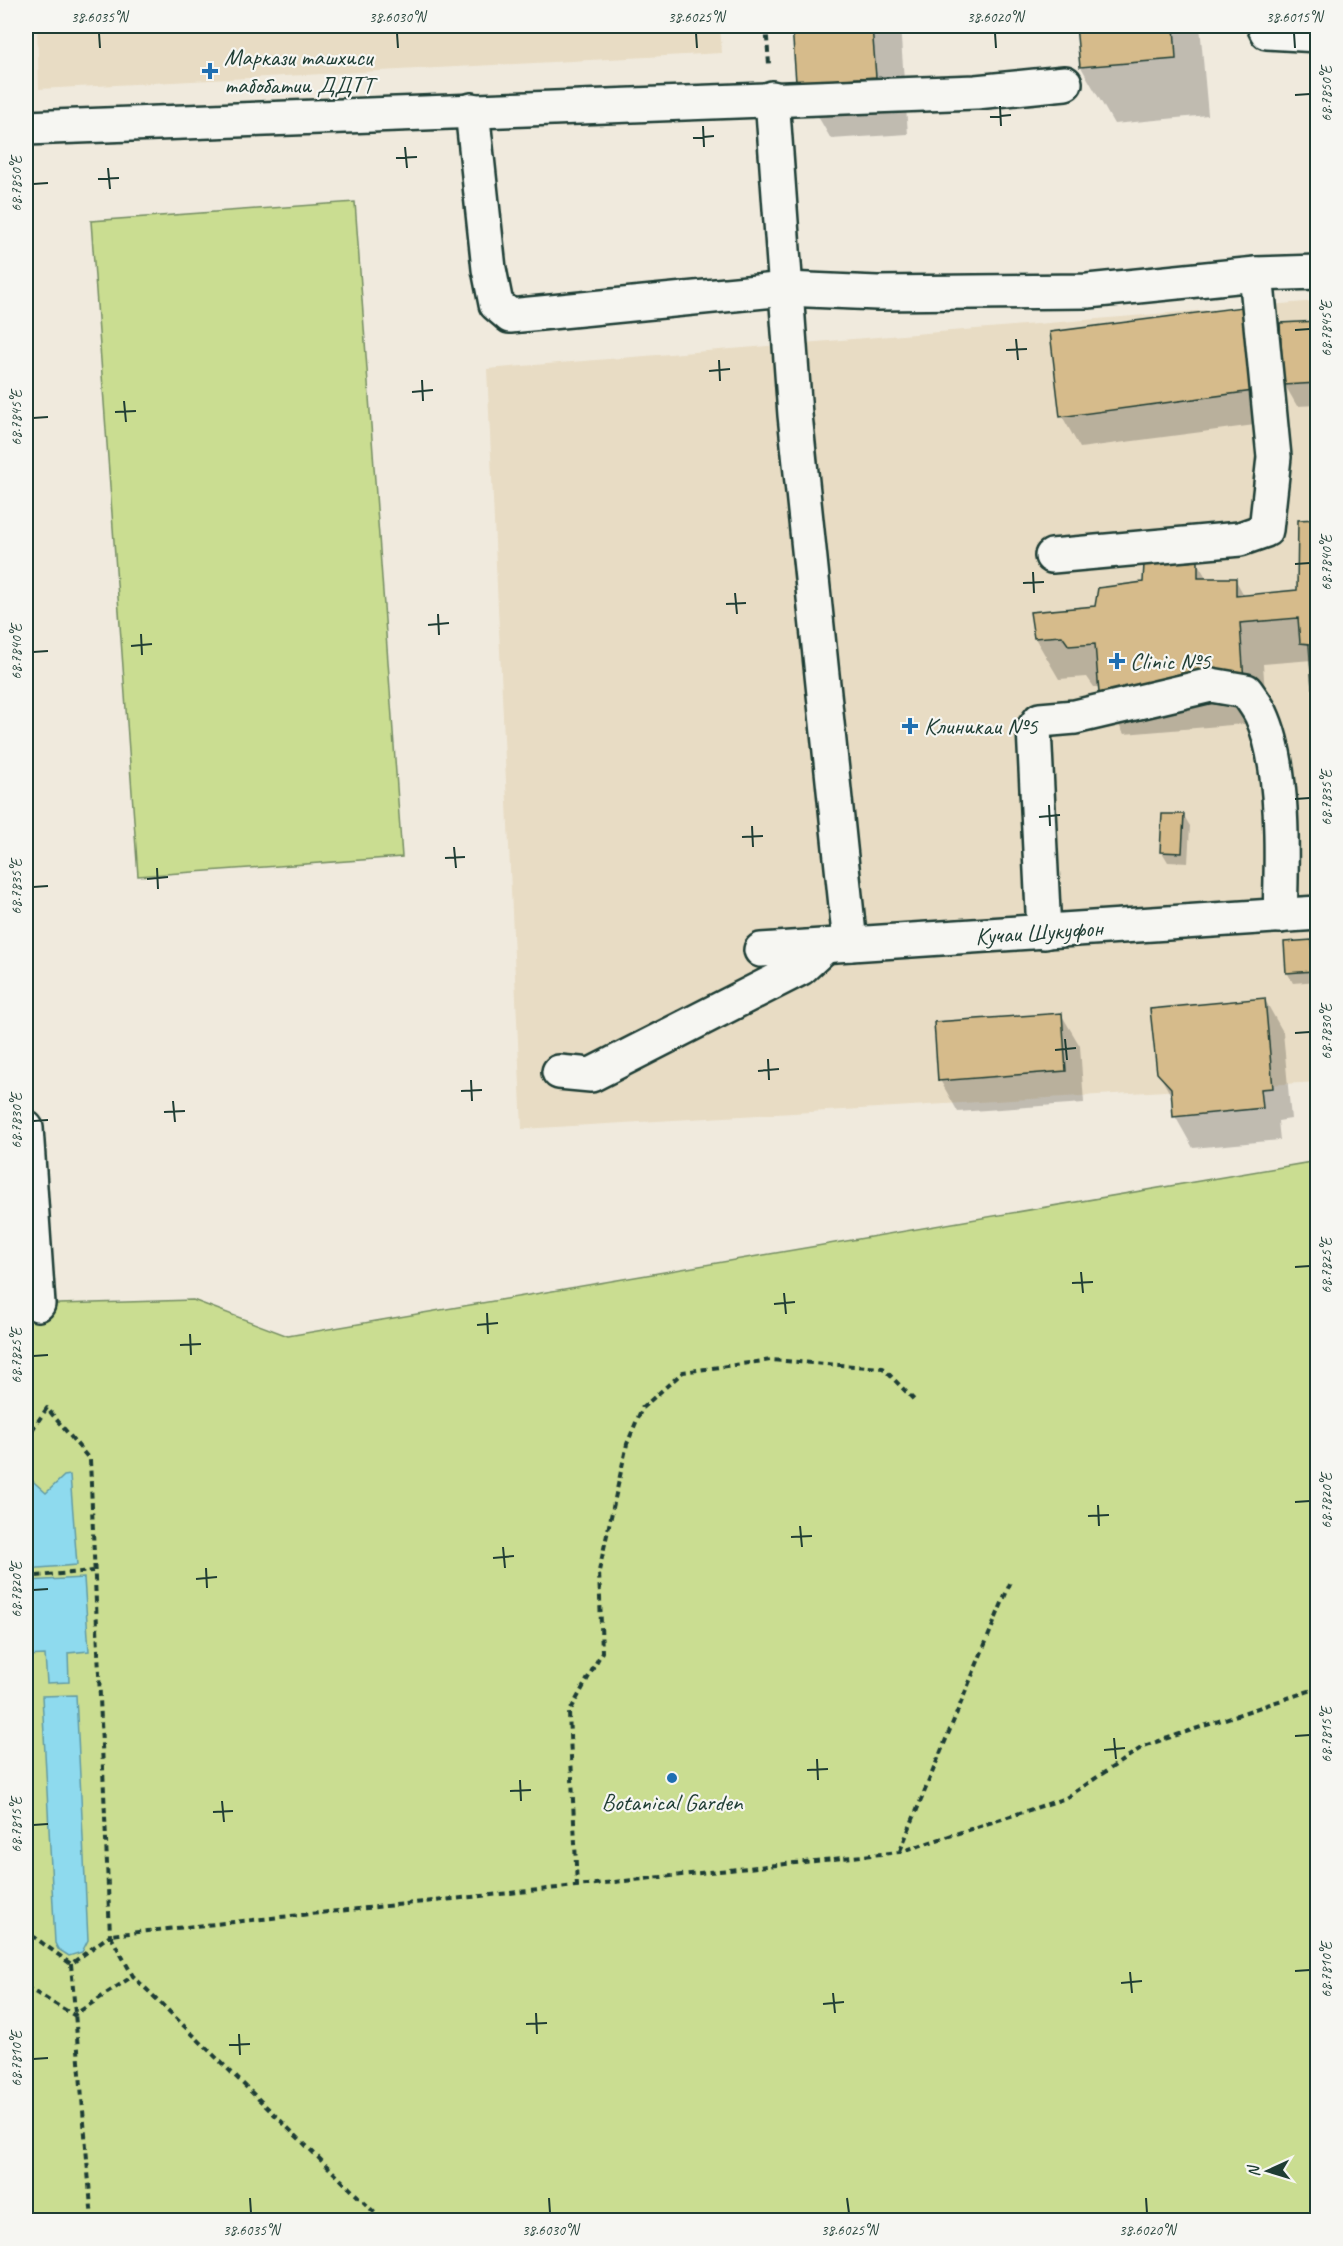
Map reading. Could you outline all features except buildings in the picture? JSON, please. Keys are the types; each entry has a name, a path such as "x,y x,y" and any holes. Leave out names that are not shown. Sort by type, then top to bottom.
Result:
{"street":[{"path":"1264,26 1267,32 1317,35"},
{"path":"26,128 976,92 1065,83"},
{"path":"559,1072 591,1075 801,968 838,945 772,98"},
{"path":"472,110 489,270 496,304 510,316 786,289 877,293 1088,291 1256,274 1317,272"},
{"path":"1052,556 1240,539 1266,530 1274,458 1256,274"},
{"path":"1044,932 1034,728 1041,720 1076,717 1211,685 1246,691 1264,723 1275,765 1282,871 1280,916"},
{"name":"Кучаи Шукуфон","path":"761,950 1317,913"},
{"path":"26,1128 29,1236 38,1304"}],"path":[{"path":"577,1887 569,1713 602,1652 599,1571 627,1444 642,1408 683,1372 771,1360 883,1368 915,1401"},
{"path":"26,1439 47,1408 90,1460 110,1935 133,1976 382,2220"},
{"path":"26,1577 93,1571"},
{"path":"900,1852 1011,1581"},
{"path":"70,1964 110,1935 900,1852 1066,1798 1144,1746 1317,1688"},
{"path":"26,1841 28,1934 26,1950"},
{"path":"28,1934 70,1964 92,2220"},
{"path":"74,2015 133,1976"},
{"path":"26,1987 74,2015"},
{"path":"267,2220 338,2215 338,2220"}],"shaded area":[{"name":"Маркази ташхиси табобатии ДДТТ","path":"37,26 720,26 722,53 39,89"},
{"name":"Клиникаи №5","path":"1317,301 1317,1082 522,1129 487,369"}],"green space":[{"path":"355,202 402,857 138,876 91,221"},
{"name":"Botanical Garden","path":"1317,1161 1317,2220 26,2220 26,1305 193,1300 288,1336"}],"water":[{"path":"26,1475 46,1493 64,1476 70,1475 77,1565 26,1569"},
{"path":"84,1578 89,1651 68,1653 69,1682 47,1683 45,1655 26,1656 26,1581"},
{"path":"76,1695 88,1940 82,1952 69,1956 58,1949 55,1943 42,1696"}],"place":[{"name":"Маркази ташхиси табобатии ДДТТ","path":"210,71"},
{"name":"Clinic №5","path":"1117,661"},
{"name":"Клиникаи №5","path":"910,726"},
{"name":"Botanical Garden","path":"672,1778"}]}
